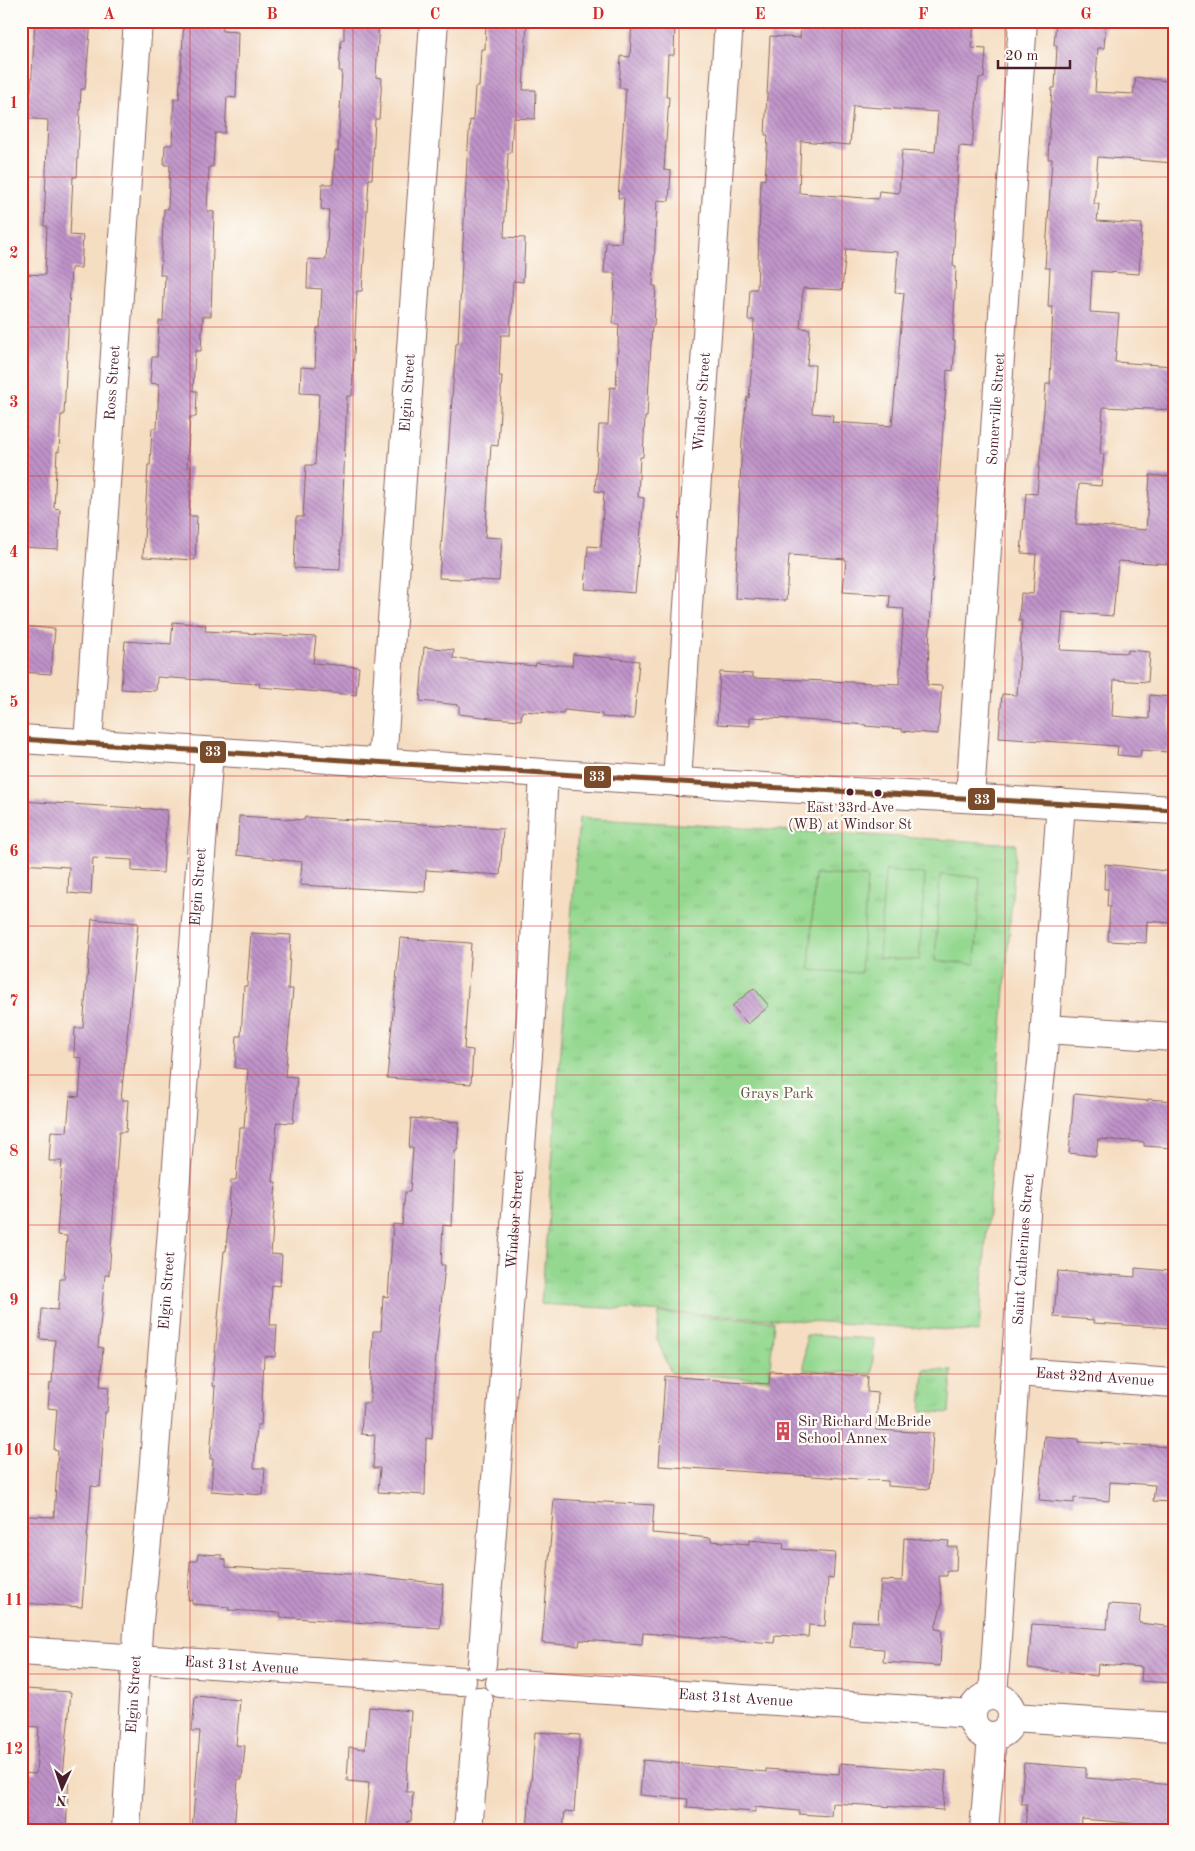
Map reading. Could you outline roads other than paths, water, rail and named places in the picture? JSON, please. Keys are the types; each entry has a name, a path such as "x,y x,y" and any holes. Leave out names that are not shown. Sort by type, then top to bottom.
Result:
{"street":[{"name":"Ross Street","path":"88,744 138,21"},
{"name":"Elgin Street","path":"382,763 434,21"},
{"name":"Windsor Street","path":"678,782 688,606 729,21"},
{"name":"Somerville Street","path":"970,797 1023,21"},
{"path":"21,739 678,782 1174,810"},
{"name":"Elgin Street","path":"126,1830 136,1658 151,1500 209,752"},
{"name":"Windsor Street","path":"468,1830 481,1682 531,1015 544,773"},
{"name":"Saint Catherines Street","path":"993,1696 1027,1199 1045,1029 1061,803"},
{"path":"1045,1029 1174,1038"},
{"name":"East 32nd Avenue","path":"1016,1372 1174,1383"},
{"name":"East 31st Avenue","path":"21,1651 972,1714"},
{"path":"993,1696 1005,1700 1012,1710 1012,1717 1011,1723 1004,1733 992,1736 979,1732 975,1727 972,1714 973,1708 982,1699 993,1696"},
{"path":"1012,1717 1174,1727"},
{"path":"984,1830 992,1736"}],"place":[{"name":"East 33rd Ave (WB) at Windsor St","path":"850,792"},
{"name":"Sir Richard McBride School Annex","path":"783,1431"}],"park label":[{"name":"Grays Park","path":"777,1094"}]}
